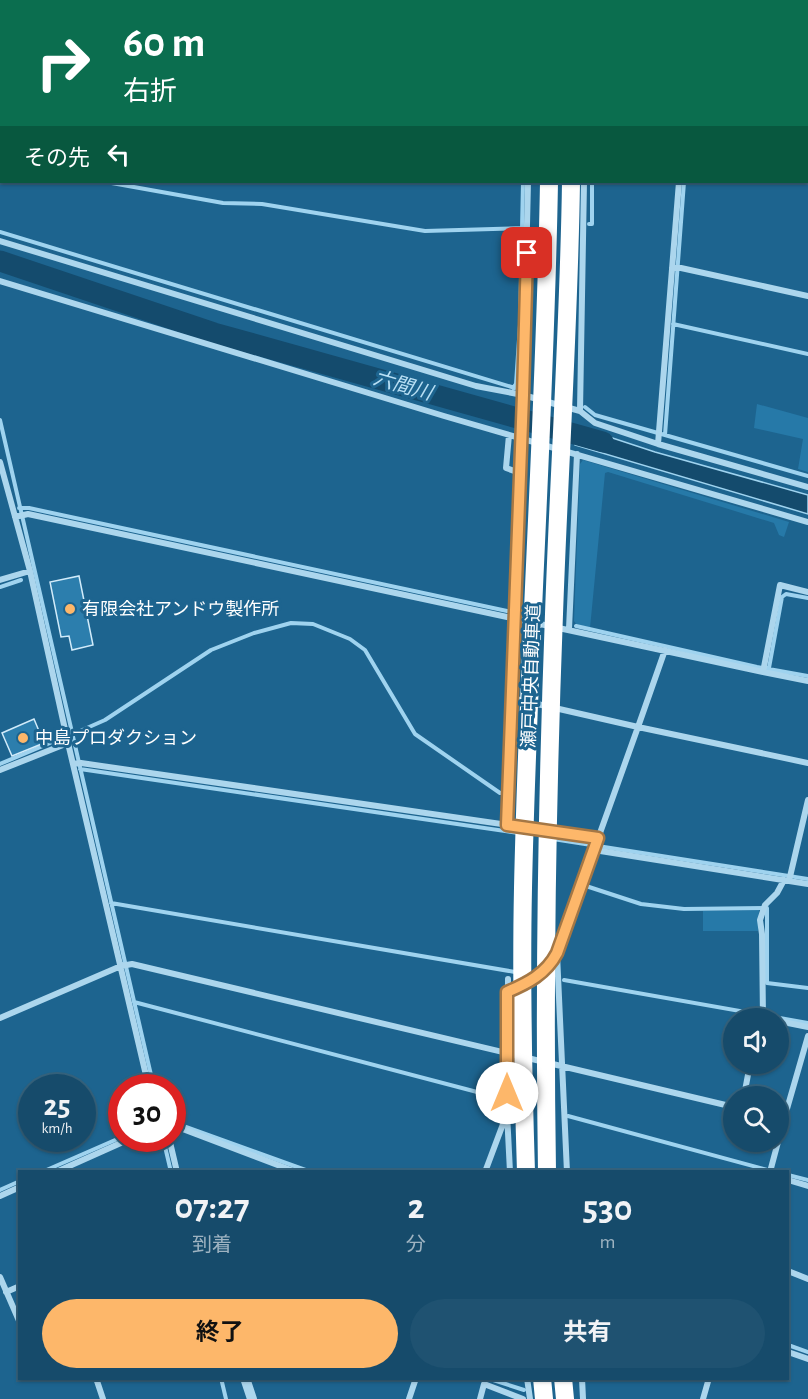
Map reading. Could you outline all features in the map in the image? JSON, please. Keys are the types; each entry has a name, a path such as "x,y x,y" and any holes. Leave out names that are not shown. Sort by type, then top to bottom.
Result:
{"highway":[{"name":"瀬戸中央自動車道","path":"526,1170 522,1044 523,888 549,183"},
{"name":"瀬戸中央自動車道","path":"547,1170 546,886 571,183"},
{"path":"542,1380 544,1399"},
{"path":"563,1380 566,1399"}],"street":[{"path":"507,825 523,403 528,183"},
{"path":"580,411 584,183"},
{"path":"659,441 676,268 679,183"},
{"path":"0,241 476,386 523,395 580,411 595,423 808,487"},
{"path":"676,268 808,296"},
{"path":"0,281 509,435 808,522"},
{"path":"509,435 506,468 520,473"},
{"path":"568,629 577,454"},
{"path":"0,462 2,477 19,516 68,743 77,764 125,966 145,1074"},
{"path":"19,516 764,669 808,681"},
{"path":"0,580 30,571"},
{"path":"764,669 780,585 808,592"},
{"path":"507,992 533,980 551,965 557,953 665,650"},
{"path":"511,698 808,763"},
{"path":"0,770 68,743"},
{"path":"77,764 507,825 596,845 788,878 808,884"},
{"path":"762,1008 760,920 764,907 788,878 808,800"},
{"path":"557,953 567,1170"},
{"path":"0,1018 125,966 144,967 723,1104"},
{"path":"508,979 507,1113 510,1170"},
{"path":"789,1023 808,1027"},
{"path":"789,1102 808,1036"},
{"path":"486,1170 507,1113"},
{"path":"186,1130 291,1170"},
{"path":"60,1170 108,1149"},
{"path":"173,1152 177,1170"},
{"path":"770,1169 775,1152"},
{"path":"789,1180 808,1186"},
{"path":"0,1196 18,1188"},
{"path":"789,1271 808,1279"},
{"path":"0,1277 18,1319"},
{"path":"6,1292 18,1287"},
{"path":"789,1352 808,1359"},
{"path":"97,1380 103,1399"},
{"path":"246,1380 252,1399"},
{"path":"409,1399 415,1380"},
{"path":"527,1380 530,1399"},
{"path":"582,1380 584,1399"},
{"path":"704,1399 709,1380"},
{"path":"480,1399 484,1384 522,1399"}],"shaded area":[{"path":"757,404 808,418 808,472 798,469 803,439 754,428"},
{"path":"576,426 655,452 808,495 808,514 575,445"},
{"path":"583,460 789,522 784,537 779,535 774,523 608,472 605,473 590,628 576,624 574,621 580,464"},
{"path":"759,910 758,931 703,931 703,911"}],"building":[{"name":"有限会社アンドウ製作所","path":"79,576 93,645 72,650 69,636 61,637 50,582"},
{"name":"中島プロダクション","path":"34,719 44,743 12,756 2,733"}],"waterway":[{"path":"112,183 223,203 262,204 425,231 524,228"},
{"path":"513,388 516,384 520,325 523,183"},
{"path":"589,224 592,224 592,183"},
{"path":"665,435 684,183"},
{"path":"0,232 515,388"},
{"name":"六間川","path":"0,261 214,333 603,442"},
{"path":"673,324 808,354"},
{"path":"585,407 595,415 808,476"},
{"path":"0,420 151,1074"},
{"path":"19,508 29,508 507,611"},
{"path":"0,587 21,580"},
{"path":"769,668 782,597 786,594 808,598"},
{"path":"71,735 105,720 211,650 254,633 291,623 313,624 350,639 365,650 415,734 500,793"},
{"path":"576,626 757,667 808,676"},
{"path":"0,764 57,740"},
{"path":"80,769 519,833"},
{"path":"553,839 808,879"},
{"path":"582,868 591,845"},
{"path":"586,886 641,904 684,909 767,908 767,983 808,988"},
{"path":"111,903 515,972"},
{"path":"564,980 808,1023"},
{"path":"134,1002 500,1098"},
{"path":"568,1116 768,1170"},
{"path":"186,1127 305,1170"},
{"path":"47,1170 108,1143"},
{"path":"166,1152 171,1170"},
{"path":"789,1175 808,1180"},
{"path":"0,1190 18,1182"},
{"path":"789,1345 808,1352"},
{"path":"221,1380 226,1399"},
{"path":"493,1380 524,1390"}],"place":[{"name":"有限会社アンドウ製作所","path":"70,609"},
{"name":"中島プロダクション","path":"23,738"}],"route":[{"path":"507,1093 507,992 533,980 551,965 598,838 507,825 527,253"}]}
